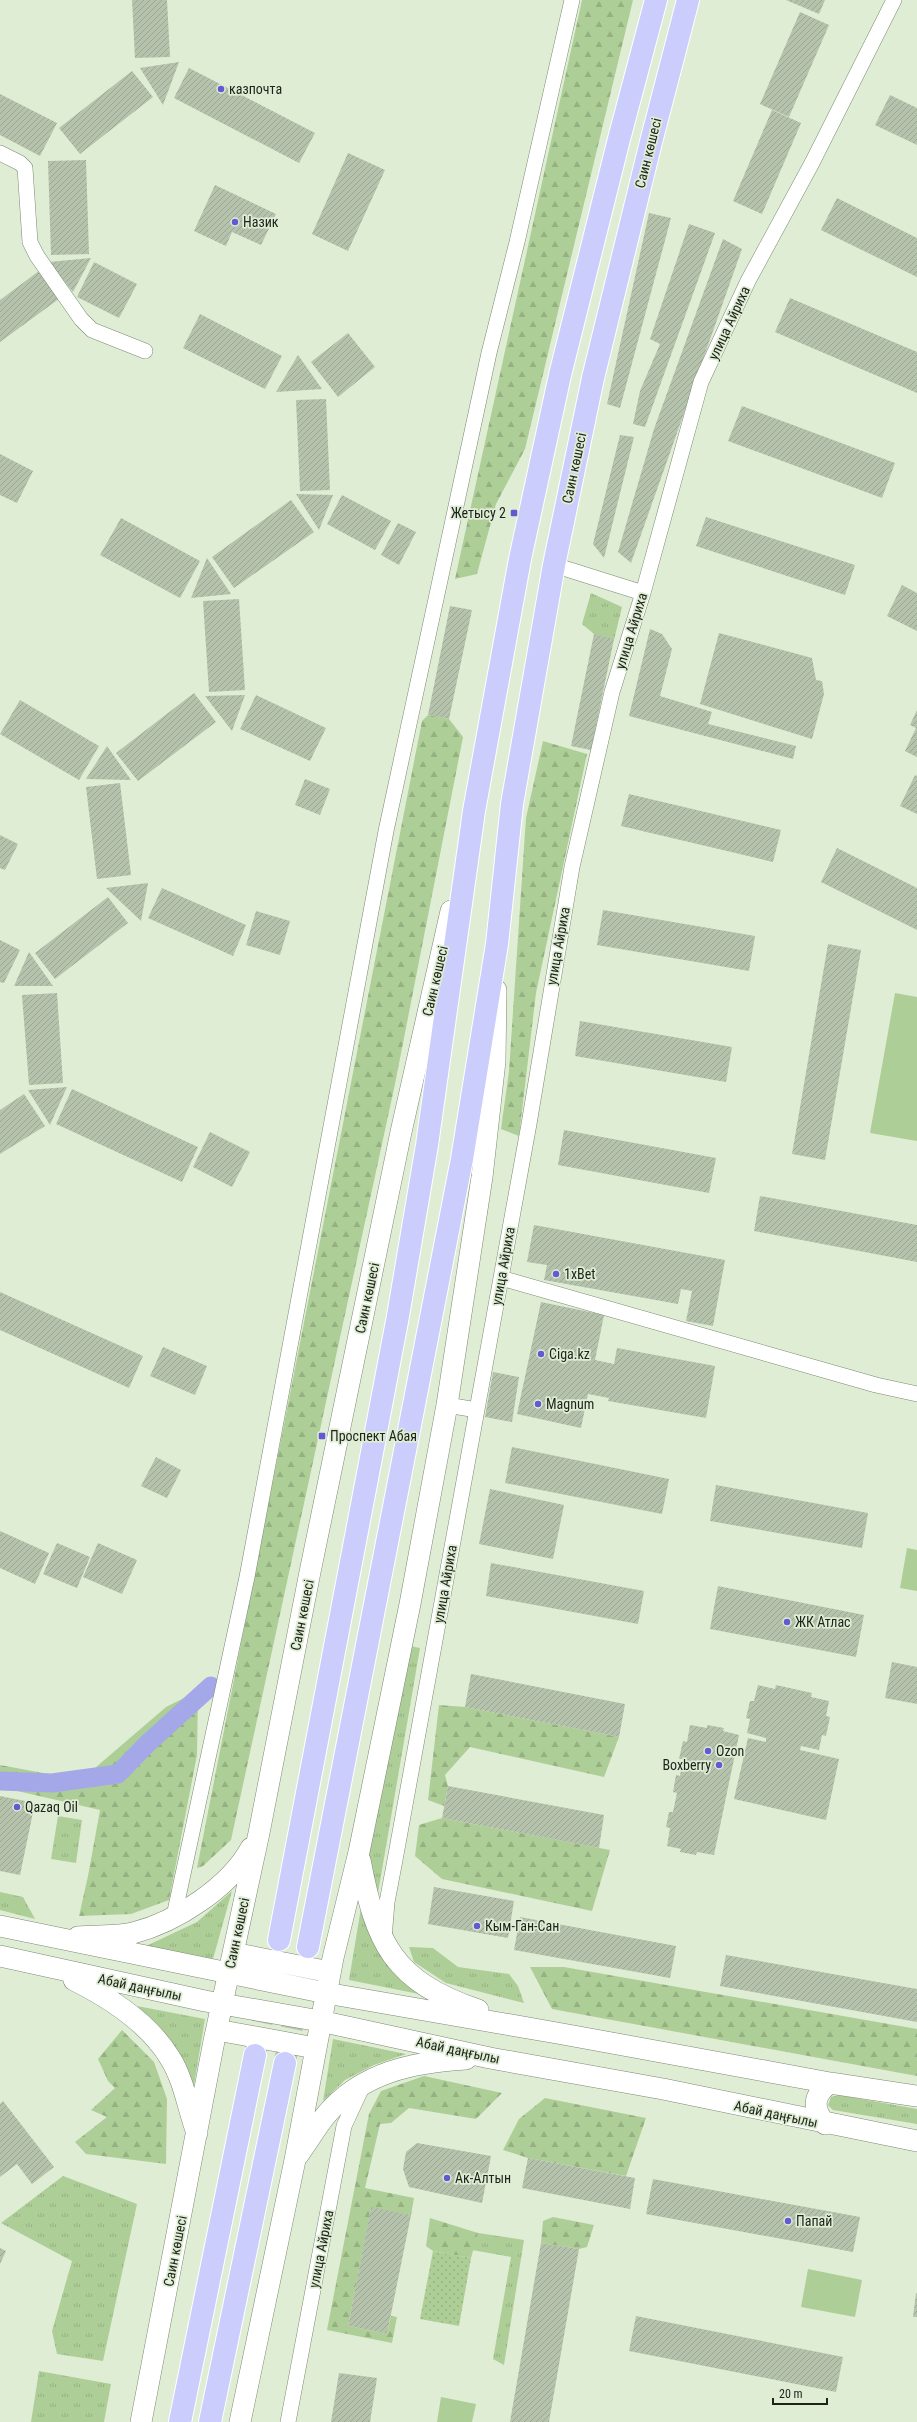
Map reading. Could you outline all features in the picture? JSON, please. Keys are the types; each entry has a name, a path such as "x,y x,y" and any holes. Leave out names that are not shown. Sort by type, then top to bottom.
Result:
{"main road":[{"name":"Саин көшесі","path":"279,1940 398,1316 427,1145 474,811 520,559 560,375 619,139 656,0"},
{"name":"Саин көшесі","path":"308,1947 462,1159 497,944 512,804 554,565 593,378 651,142 688,0"},
{"name":"Саин көшесі","path":"141,2422 228,1975 259,1833 401,1132 474,811"},
{"name":"Саин көшесі","path":"240,2422 295,2160 330,1972 359,1852 410,1604 447,1405 482,1177 495,1060 497,944"},
{"path":"58,1939 132,1933 174,1916 209,1895 230,1878 244,1862 259,1833"},
{"path":"359,1852 368,1903 388,1950 402,1967 426,1987 458,2003 531,2029"},
{"path":"0,1926 228,1975 326,1994 830,2083 917,2096"},
{"path":"233,1953 330,1972"},
{"name":"Абай даңғылы","path":"0,1956 223,2004 320,2021 490,2058 663,2090 825,2124 917,2141"},
{"path":"46,1967 98,1992 137,2020 170,2058 182,2085 197,2135"},
{"path":"217,2030 315,2048"},
{"path":"180,2422 255,2055"},
{"path":"295,2160 327,2114 343,2097 365,2081 392,2070 427,2063 490,2058"},
{"path":"210,2422 285,2062"},
{"path":"825,2124 815,2108 815,2099 821,2090 830,2083"}],"street":[{"path":"174,1916 247,1577 386,831 489,353 517,242 572,0"},
{"name":"улица Айриха","path":"384,1942 392,1874 501,1278 572,867 612,692 643,593 701,382 748,281 812,163 894,0"},
{"path":"0,153 20,163 25,168 32,248 81,319 92,330 145,351"},
{"path":"554,565 643,593"},
{"path":"501,1278 876,1385 917,1394"},
{"path":"447,1405 476,1410"},
{"name":"улица Айриха","path":"288,2422 344,2126 365,2081"}],"green space":[{"path":"582,0 633,0 525,449 496,504 477,574 455,579"},
{"path":"591,593 622,607 614,640 594,634 582,624"},
{"path":"428,715 449,719 463,737 395,1084 231,1840 203,1866 197,1868 422,721"},
{"path":"543,741 587,754 536,993 519,1136 501,1129 509,1071 526,818"},
{"path":"895,993 917,997 917,1141 870,1133"},
{"path":"907,1548 917,1550 917,1591 900,1588"},
{"path":"410,1646 420,1648 377,1899 368,1850"},
{"path":"198,1691 197,1755 169,1900 131,1914 79,1916 100,1810 0,1787 0,1765 81,1780 166,1707"},
{"path":"439,1705 465,1707 619,1737 604,1777 470,1747 445,1775 448,1786 444,1806 428,1800"},
{"path":"58,1816 82,1820 76,1863 51,1859"},
{"path":"442,1818 610,1850 592,1911 442,1879 415,1856 419,1825"},
{"path":"232,1891 213,1959 146,1946 197,1922"},
{"path":"0,1892 23,1897 35,1919 0,1910"},
{"path":"362,1902 429,1996 349,1980"},
{"path":"409,1947 433,1948 458,1967 509,1974 518,1986 524,2003 446,1983 414,1962"},
{"path":"530,1967 564,1967 917,2029 917,2076 552,2009"},
{"path":"137,2006 205,2019 194,2085 171,2040"},
{"path":"122,2030 154,2062 167,2099 166,2164 86,2154 75,2142 107,2117 91,2110 115,2088 108,2081 98,2059"},
{"path":"333,2039 406,2054 374,2065 345,2080 323,2101"},
{"path":"424,2076 502,2093 476,2119 409,2108 391,2123 380,2124 365,2188 414,2198 411,2215 371,2208 348,2326 387,2334 391,2316 397,2317 392,2343 327,2330 369,2114 381,2091"},
{"path":"839,2095 917,2109 917,2124 833,2110 828,2105 831,2097"},
{"path":"545,2098 646,2118 626,2176 528,2158 503,2150 519,2119"},
{"path":"63,2176 137,2204 103,2361 57,2354 52,2331 72,2261 1,2223"},
{"path":"553,2217 594,2225 587,2247 579,2249 541,2243 543,2221"},
{"path":"430,2218 478,2233 471,2258 433,2251 426,2246"},
{"path":"478,2233 524,2240 504,2365 493,2359 511,2257 472,2250"},
{"path":"433,2251 471,2258 459,2326 420,2319"},
{"path":"808,2269 862,2280 855,2317 801,2307"},
{"path":"39,2371 111,2384 104,2422 31,2422"},
{"path":"441,2397 476,2404 472,2422 437,2422"}],"building":[{"path":"132,0 167,0 170,57 135,58"},
{"path":"786,0 825,0 819,14"},
{"path":"800,12 829,25 789,117 760,104"},
{"path":"179,62 163,105 140,68"},
{"path":"189,68 315,133 299,163 174,98"},
{"path":"132,71 153,97 80,154 59,128"},
{"path":"0,94 57,123 40,156 0,135"},
{"path":"890,95 917,108 917,145 875,125"},
{"path":"772,110 801,123 762,214 733,201"},
{"path":"348,153 385,170 348,251 312,234"},
{"path":"86,160 89,254 51,255 48,161"},
{"name":"Назик","path":"215,185 276,214 261,245 232,232 226,246 194,231"},
{"path":"837,198 917,238 917,277 821,230"},
{"path":"649,213 671,218 620,408 607,404"},
{"path":"689,224 715,233 645,427 633,424 640,391 660,344 650,339"},
{"path":"723,239 742,249 631,563 618,552 654,429"},
{"path":"91,258 73,292 49,262"},
{"path":"94,262 137,284 119,318 77,297"},
{"path":"43,268 63,296 0,342 0,300"},
{"path":"790,298 917,352 917,393 775,332"},
{"path":"200,314 282,356 265,389 183,348"},
{"path":"348,333 375,367 338,397 311,362"},
{"path":"298,355 322,389 276,392"},
{"path":"326,399 330,490 300,491 296,400"},
{"path":"742,406 895,463 882,498 728,441"},
{"path":"620,435 634,437 604,558 593,544"},
{"path":"0,454 33,471 17,503 0,495"},
{"path":"296,494 333,495 319,530"},
{"path":"342,495 391,521 375,550 327,524"},
{"path":"291,500 314,532 234,588 212,557"},
{"path":"706,517 855,565 845,595 696,546"},
{"path":"121,518 200,561 180,598 100,555"},
{"path":"398,523 416,532 399,565 381,555"},
{"path":"207,558 231,594 191,598"},
{"path":"902,585 917,593 917,631 887,616"},
{"path":"239,599 245,690 209,692 203,601"},
{"path":"450,606 472,610 449,719 428,715"},
{"path":"650,629 662,634 672,649 660,696 712,712 708,724 796,746 793,759 629,716"},
{"path":"719,633 812,658 816,680 822,681 824,694 812,739 700,704"},
{"path":"594,634 614,639 591,750 571,746"},
{"path":"194,693 216,722 138,781 116,753"},
{"path":"245,695 232,731 205,696"},
{"path":"256,695 326,728 310,761 240,729"},
{"path":"20,700 99,746 79,780 0,734"},
{"path":"917,710 917,757 905,751 916,728 910,725"},
{"path":"107,746 131,780 86,779"},
{"path":"915,775 917,776 917,814 900,806"},
{"path":"305,779 330,789 320,815 295,805"},
{"path":"120,783 131,875 97,879 86,787"},
{"path":"629,794 781,830 773,862 621,826"},
{"path":"0,835 18,844 5,870 0,868"},
{"path":"837,848 917,888 917,930 821,882"},
{"path":"148,883 141,921 106,888"},
{"path":"162,888 246,925 233,956 148,918"},
{"path":"108,897 128,923 55,979 35,953"},
{"path":"603,910 755,936 749,971 597,945"},
{"path":"256,911 290,921 280,955 246,945"},
{"path":"0,940 20,950 4,983 0,982"},
{"path":"828,944 861,950 825,1160 792,1154"},
{"path":"29,952 53,986 14,986"},
{"path":"57,993 63,1083 29,1085 22,995"},
{"path":"580,1021 732,1047 726,1082 575,1056"},
{"path":"67,1087 50,1125 28,1090"},
{"path":"72,1089 198,1147 182,1182 56,1124"},
{"path":"24,1094 45,1126 0,1154 0,1110"},
{"path":"564,1130 716,1158 709,1193 558,1165"},
{"path":"210,1132 250,1152 232,1187 193,1167"},
{"path":"760,1196 917,1225 917,1262 754,1231"},
{"path":"534,1225 725,1260 713,1326 686,1321 692,1291 681,1289 678,1304 544,1280 547,1265 527,1262"},
{"path":"0,1292 143,1356 129,1388 0,1330"},
{"path":"541,1302 604,1315 595,1360 614,1364 617,1348 715,1366 706,1418 608,1401 609,1398 588,1394 581,1428 517,1414"},
{"path":"163,1347 207,1366 195,1395 150,1376"},
{"path":"493,1372 519,1377 512,1422 485,1417"},
{"path":"512,1447 669,1479 662,1514 505,1483"},
{"path":"156,1457 181,1470 167,1498 141,1486"},
{"path":"716,1485 868,1513 862,1548 710,1521"},
{"path":"490,1489 564,1505 553,1559 479,1544"},
{"path":"0,1531 49,1553 35,1584 0,1568"},
{"path":"57,1543 90,1557 77,1588 43,1574"},
{"path":"98,1543 137,1560 122,1594 83,1577"},
{"path":"491,1563 644,1591 638,1624 486,1596"},
{"name":"ЖК Атлас","path":"718,1586 864,1615 856,1657 710,1629"},
{"path":"892,1662 917,1667 917,1704 885,1698"},
{"path":"471,1674 625,1704 619,1737 465,1707"},
{"path":"758,1685 775,1689 776,1685 812,1693 811,1697 829,1701 826,1716 830,1717 826,1736 822,1735 819,1750 801,1746 800,1750 839,1759 826,1820 734,1799 748,1738 766,1742 766,1738 747,1733 750,1719 746,1718 750,1701 754,1701"},
{"path":"690,1725 707,1728 707,1725 724,1728 723,1731 739,1735 714,1855 697,1852 696,1855 680,1852 681,1849 667,1846 670,1828 666,1827 669,1812 673,1812 677,1793 673,1792 676,1775 680,1776 683,1759 679,1759 683,1741 687,1742"},
{"path":"448,1786 604,1815 599,1848 442,1818"},
{"path":"0,1796 35,1803 20,1875 0,1871"},
{"path":"434,1887 514,1901 508,1938 428,1924"},
{"path":"520,1917 676,1946 670,1978 514,1950"},
{"path":"726,1955 917,1989 917,2022 720,1986"},
{"path":"3,2101 54,2167 32,2184 17,2164 0,2177 0,2104"},
{"name":"Ак-Алтын","path":"417,2143 491,2156 482,2203 409,2187 403,2169 406,2152"},
{"path":"528,2158 635,2178 630,2209 522,2188"},
{"path":"653,2179 860,2217 853,2252 646,2214"},
{"path":"371,2207 411,2215 387,2334 348,2326"},
{"path":"541,2243 579,2249 549,2422 510,2422"},
{"path":"0,2248 6,2251 0,2264"},
{"path":"916,2293 917,2317 913,2317"},
{"path":"636,2316 843,2357 836,2392 629,2351"},
{"path":"339,2373 377,2378 370,2422 331,2422"}],"waterway":[{"path":"0,1781 52,1783 118,1774 147,1744 211,1686"}],"tunnel":[{"path":"255,2055 274,1963"},
{"path":"285,2061 304,1970"}],"place":[{"name":"казпочта","path":"221,89"},
{"name":"Назик","path":"235,222"},
{"name":"Жетысу 2","path":"514,513"},
{"name":"1xBet","path":"556,1274"},
{"name":"Ciga.kz","path":"541,1354"},
{"name":"Magnum","path":"538,1404"},
{"name":"Проспект Абая","path":"322,1436"},
{"name":"ЖК Атлас","path":"787,1622"},
{"name":"Ozon","path":"708,1751"},
{"name":"Boxberry","path":"719,1765"},
{"name":"Qazaq Oil","path":"17,1807"},
{"name":"Кым-Ган-Сан","path":"477,1926"},
{"name":"Ак-Алтын","path":"447,2178"},
{"name":"Папай","path":"788,2221"}]}
